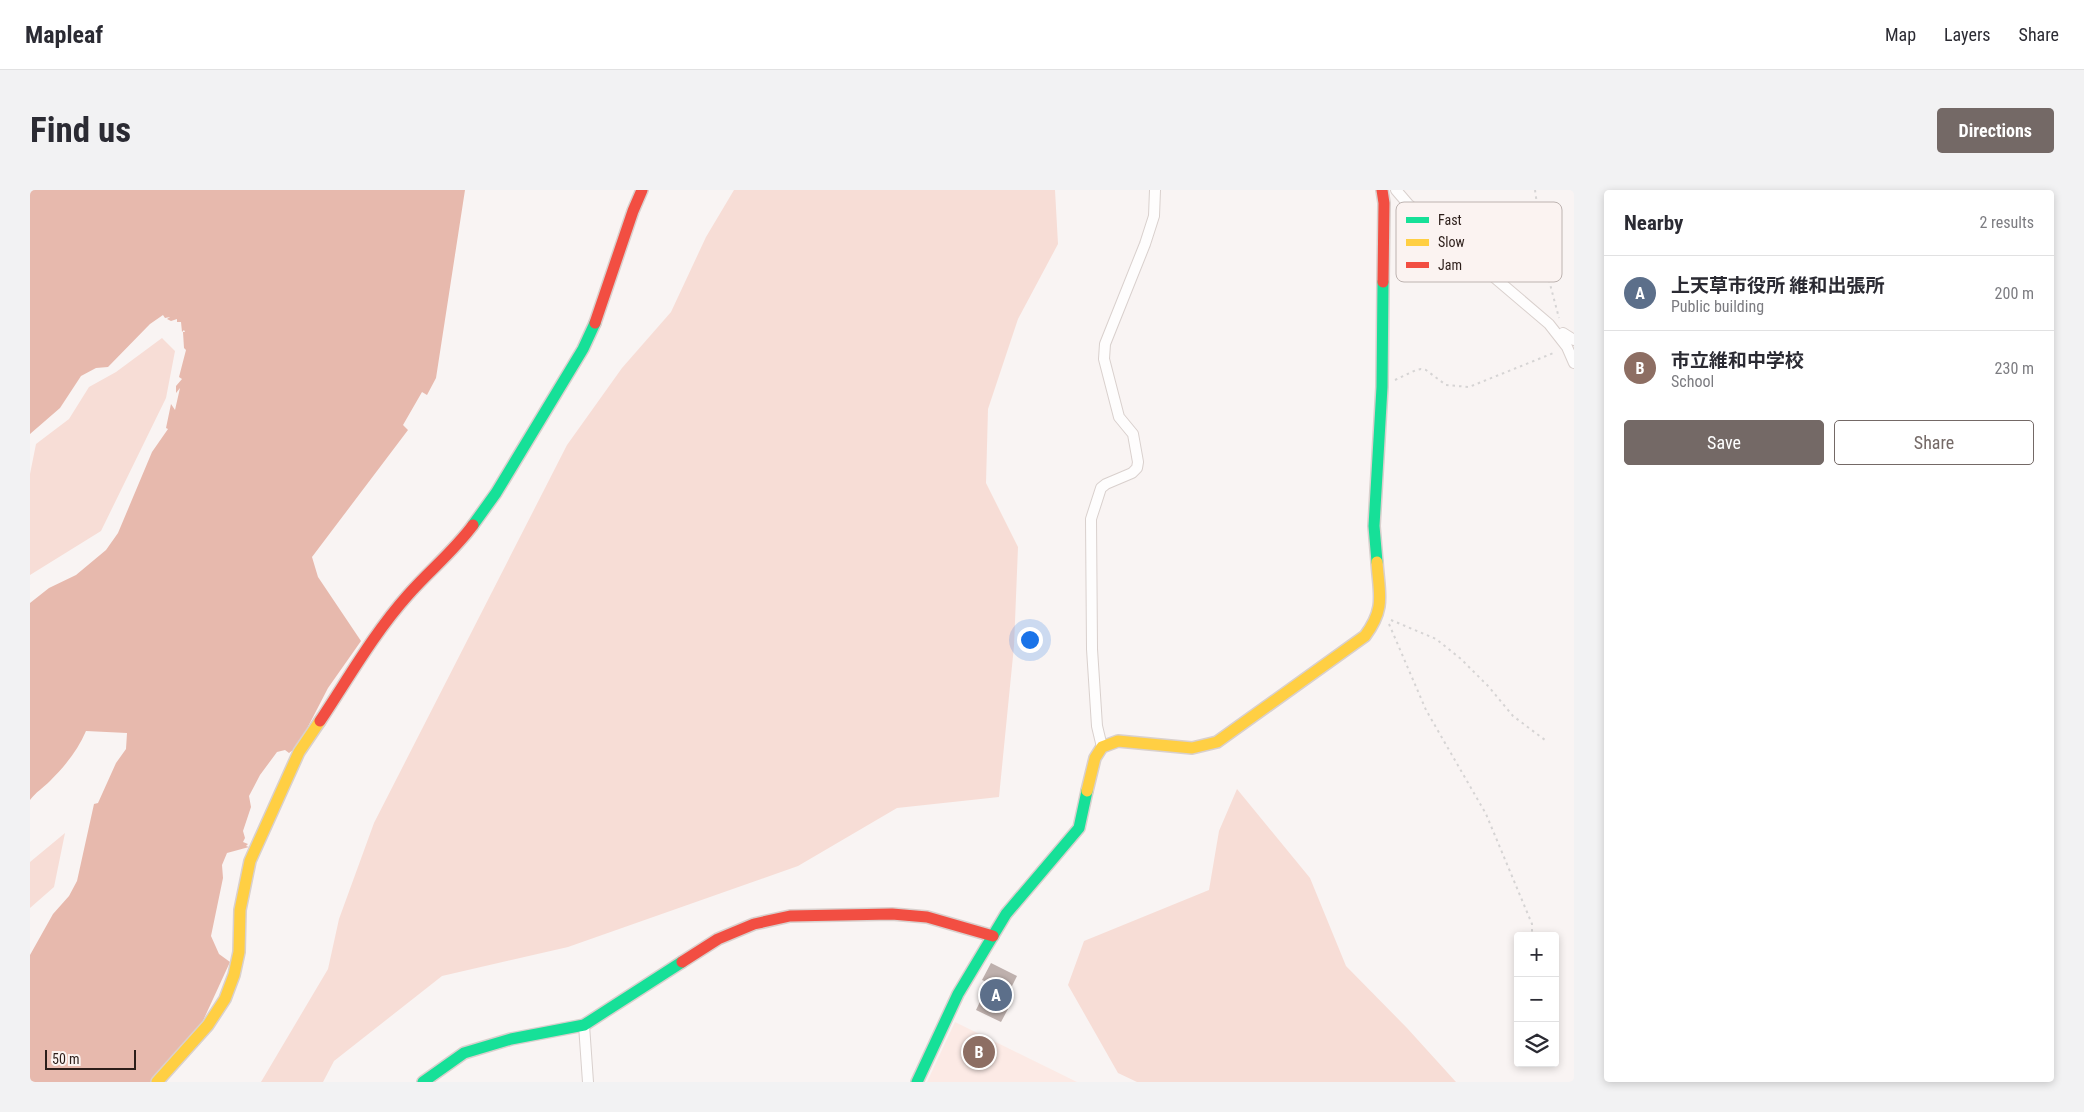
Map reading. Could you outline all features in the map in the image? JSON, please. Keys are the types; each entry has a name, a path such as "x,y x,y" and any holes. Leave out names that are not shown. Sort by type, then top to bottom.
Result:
{"street":[{"path":"157,1082 208,1025 225,999 234,975 239,952 240,910 250,861 299,752 373,641 407,596 461,540 496,493 583,349 598,316 632,211 642,190"},
{"path":"1102,747 1097,726 1092,649 1091,519 1101,488 1132,473 1138,462 1133,434 1119,417 1104,359 1105,344 1145,244 1154,216 1155,190"},
{"path":"917,1082 958,994 1006,914 1079,828 1094,758 1102,747 1118,741 1192,748 1217,742 1365,636 1373,626 1380,609 1374,526 1382,387 1384,212 1382,190"},
{"path":"1396,190 1406,202"},
{"path":"1500,282 1571,344"},
{"path":"1563,334 1571,344 1574,363"},
{"path":"423,1082 464,1053 511,1039 584,1025 718,939 763,922 790,916 892,914 927,917 993,936"},
{"path":"584,1025 588,1082"}],"path":[{"path":"1549,282 1563,334"},
{"path":"1382,387 1421,369 1426,370 1446,385 1469,387 1544,358 1571,344"},
{"path":"1532,932 1532,924 1486,814 1426,710 1386,618 1436,639 1462,659 1513,716 1545,740"}],"shaded area":[{"path":"30,190 465,190 436,378 427,395 422,392 403,425 408,430 312,557 318,577 361,641 328,688 298,746 289,753 285,750 277,752 260,775 249,796 251,807 243,831 245,838 243,842 248,844 246,846 249,847 227,853 222,865 223,878 211,936 219,954 230,962 202,1023 157,1082 30,1082 30,955 53,914 69,896 77,881 94,804 98,803 116,763 126,749 127,733 86,731 66,764 30,800 30,603 49,588 76,575 106,550 118,533 152,452 168,429 166,428 171,404 175,410 180,388 176,393 176,386 182,379 179,377 186,350 184,348 183,332 185,332 184,330 182,332 181,322 177,322 177,319 171,321 167,319 170,317 165,318 163,315 150,324 108,367 96,368 81,376 60,408 30,434"},
{"path":"734,190 1055,190 1058,244 1018,319 988,409 986,483 1018,547 1014,646 999,797 897,808 798,866 568,947 442,976 334,1061 323,1082 261,1082 328,969 339,919 374,823 567,445 622,368 671,312 706,237"},
{"path":"162,338 175,351 166,398 101,531 30,575 30,474 36,444 69,419 89,387 116,372"},
{"path":"1237,789 1310,878 1346,966 1407,1028 1456,1082 1137,1082 1118,1073 1068,985 1084,941 1209,890 1219,831"},
{"path":"65,833 54,887 30,908 30,862"},
{"path":"955,1022 1077,1082 927,1082"}],"building":[{"path":"991,963 1017,976 1002,1006 1008,1009 1001,1022 976,1010 989,983 982,980"}],"traffic: fast":[{"path":"1377,562 1374,526 1382,387 1383,282"},
{"path":"473,525 496,493 583,349 595,323"},
{"path":"917,1082 958,994 1006,914 1079,828 1087,791"},
{"path":"423,1082 464,1053 511,1039 584,1025 682,962"}],"traffic: slow":[{"path":"1087,791 1095,758 1102,747 1118,741 1192,748 1217,742 1365,636 1372,626 1379,609 1380,592 1377,562"},
{"path":"157,1082 208,1025 225,999 234,975 239,952 240,910 250,861 299,752 320,721"}],"traffic: jam":[{"path":"595,323 642,190"},
{"path":"1382,190 1384,203 1383,282"},
{"path":"320,721 373,640 396,610 416,586 458,544 473,525"},
{"path":"682,962 718,939 754,924 790,916 892,914 927,917 993,936"}],"place":[{"name":"上天草市役所 維和出張所","path":"996,995"},
{"name":"市立維和中学校","path":"979,1052"}]}
